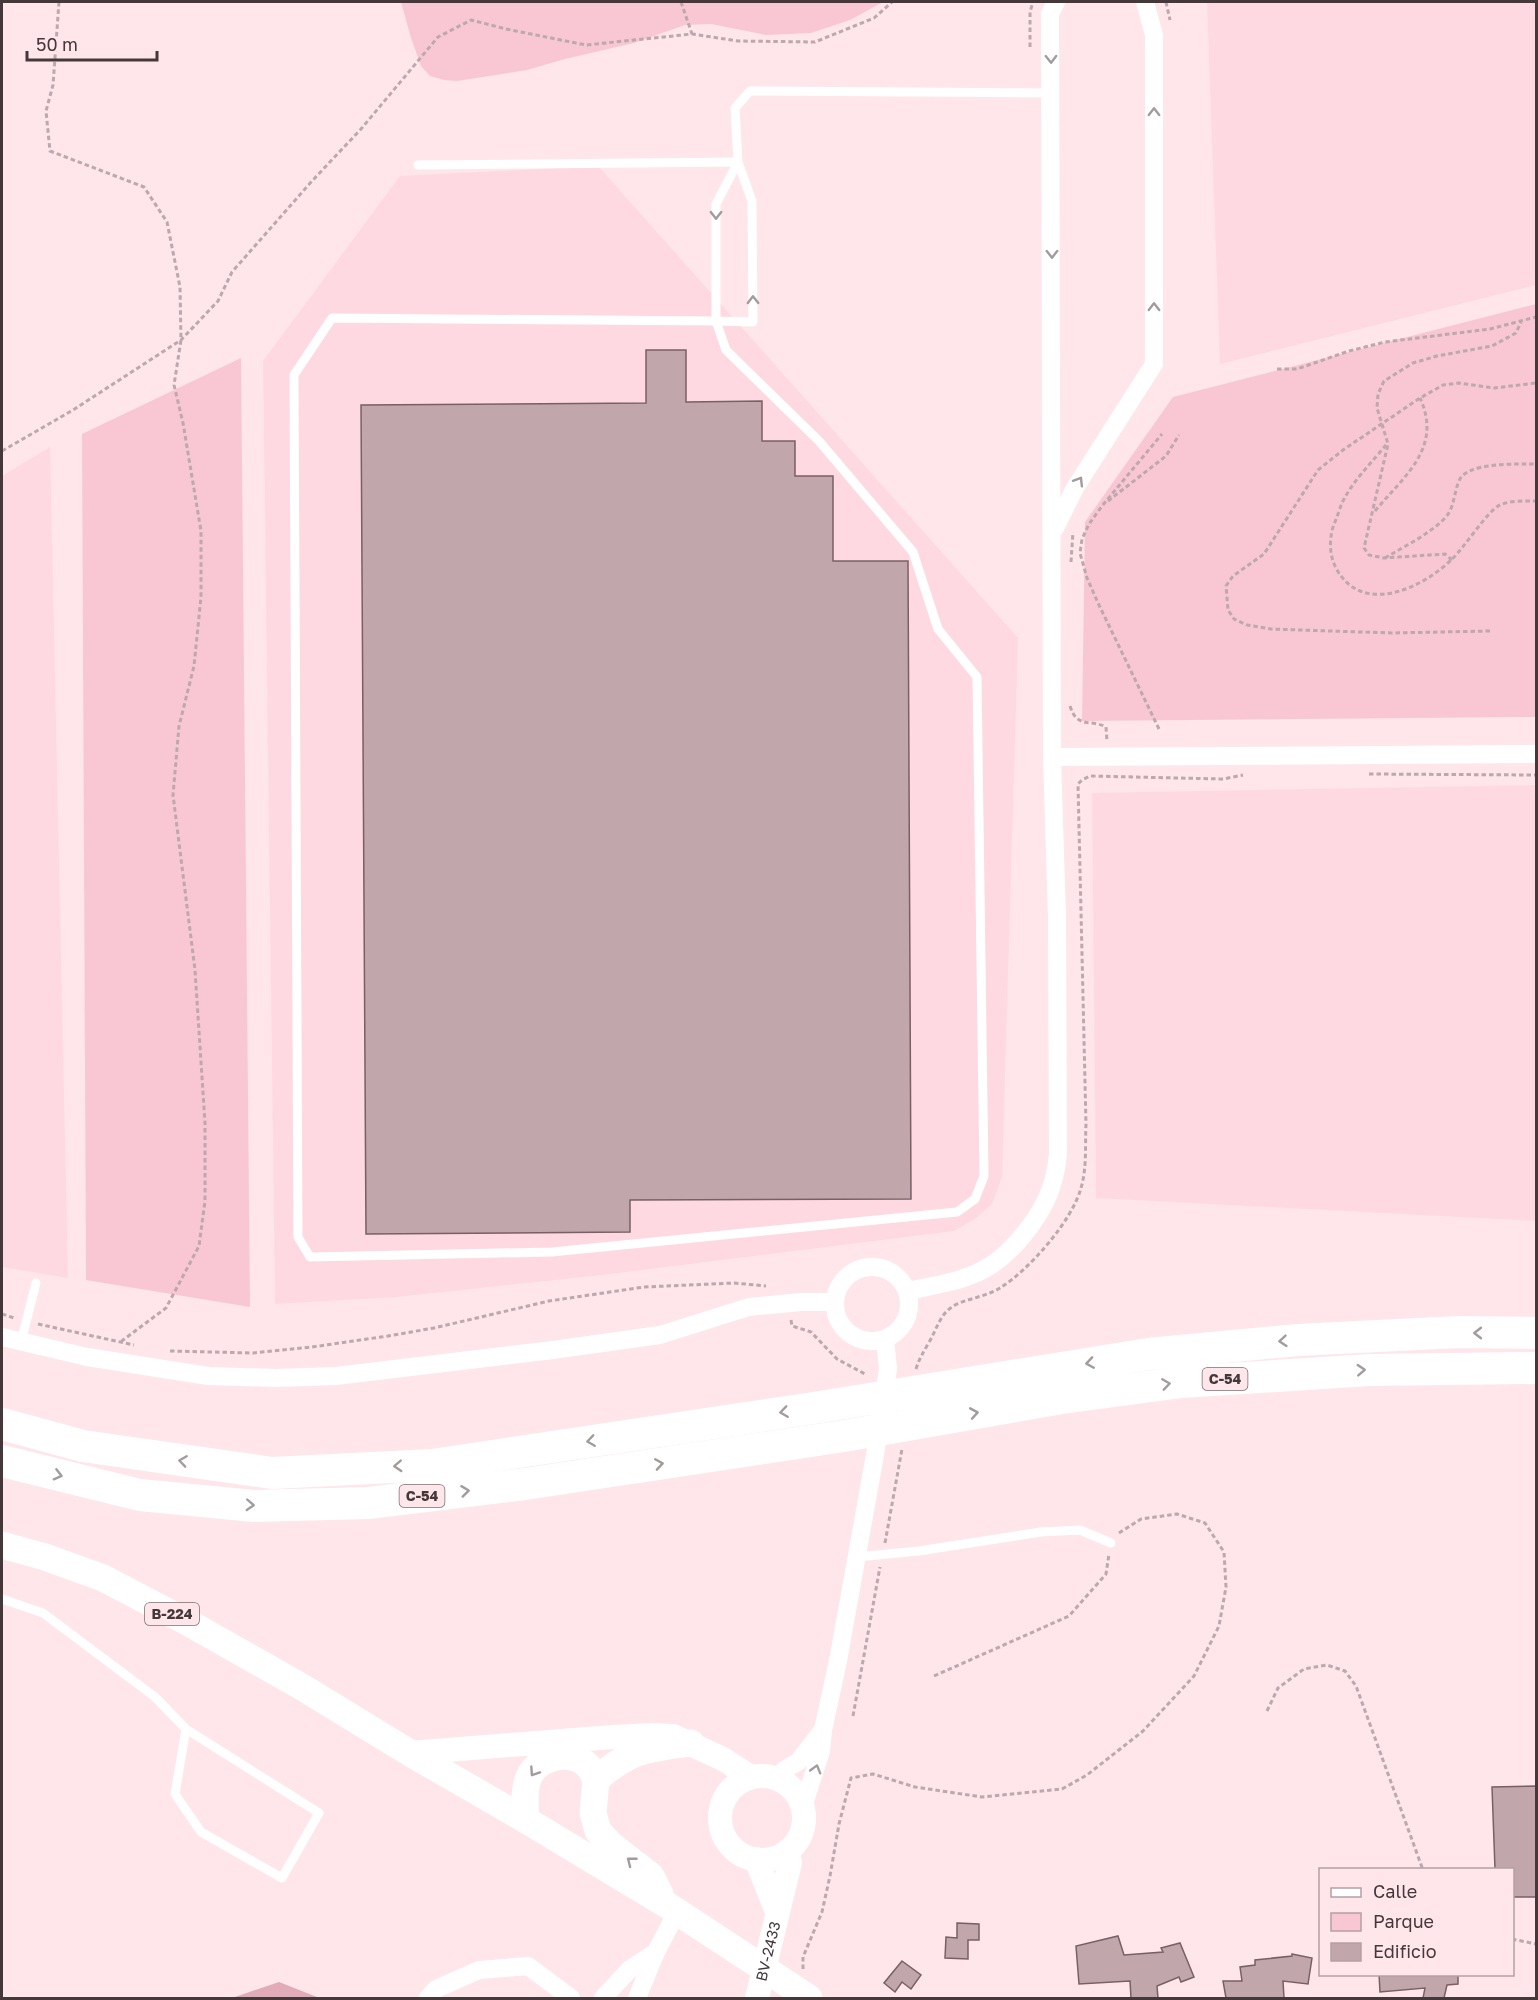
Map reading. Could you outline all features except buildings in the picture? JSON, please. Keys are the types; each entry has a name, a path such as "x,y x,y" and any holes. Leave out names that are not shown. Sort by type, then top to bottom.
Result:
{"highway":[{"name":"C-54","path":"2,1424 83,1446 272,1473 432,1465 842,1404 916,1384 1148,1354 1298,1340 1459,1332 1536,1333"},
{"name":"C-54","path":"2,1461 140,1495 254,1506 368,1503 525,1484 844,1436 910,1432 1062,1398 1182,1382 1369,1370 1536,1368"}],"main road":[{"name":"B-224","path":"2,1545 45,1557 103,1578 209,1634 526,1820 672,1909 803,1995"},
{"path":"410,1753 651,1735 673,1736 700,1748 751,1777"},
{"path":"596,1780 613,1765 650,1748 700,1748"},
{"path":"700,1748 721,1785 724,1801"},
{"path":"526,1820 525,1789 530,1774 541,1762 552,1757 570,1757 584,1762 592,1770 596,1780 593,1814 598,1831 611,1845 651,1876 672,1909"},
{"path":"788,1851 778,1857 756,1859 743,1855 733,1848 725,1838 721,1826 720,1813 724,1801 730,1790 740,1782 751,1777 765,1776 779,1779 790,1785 798,1795 803,1807"},
{"name":"BV-2433","path":"758,1994 790,1863 788,1851 797,1842 805,1819 803,1807"},
{"name":"BV-2433","path":"756,1859 777,1912"}],"street":[{"path":"907,1291 946,1284 982,1271 1006,1255 1040,1211 1053,1183 1058,1154 1057,918 1052,757 1050,14 1056,2"},
{"path":"1053,533 1075,488 1154,364 1154,31 1145,2"},
{"path":"1052,757 1536,754"},
{"path":"866,1267 891,1272 901,1280 907,1291 908,1314 903,1325 895,1334 885,1339 861,1340 841,1325 836,1314 837,1290 844,1279 854,1271 866,1267"},
{"path":"2,1337 87,1357 208,1376 276,1378 336,1376 542,1352 660,1335 749,1307 801,1302 835,1302"},
{"path":"803,1807 821,1751 823,1730 857,1557 888,1369 885,1339"},
{"path":"779,1779 784,1770 798,1762 823,1730"},
{"path":"637,1998 672,1909"},
{"path":"603,1998 630,1969 656,1952"},
{"path":"428,1998 436,1989 478,1970 528,1966 571,1998"}],"lane":[{"path":"738,162 717,204 716,321 726,350 819,441 913,552 939,629 977,677 984,1176 975,1198 957,1212 552,1252 310,1257 298,1237 294,375 332,318 716,321 753,322 752,201 738,162 735,108 750,91 1051,93"},
{"path":"417,165 738,162"},
{"path":"21,1342 36,1283"},
{"path":"857,1557 919,1551 1041,1532 1070,1530 1080,1530 1111,1543"},
{"path":"2,1599 43,1613 155,1697 186,1729 319,1813 282,1878 201,1832 176,1794 186,1729"}],"path":[{"path":"59,2 53,85 46,111 50,151 144,187 167,222 180,287 181,340 174,385 183,423 201,531 201,597 194,666 179,726 172,795 195,969 205,1123 205,1200 199,1246 166,1308 121,1342 110,1347"},
{"path":"681,2 693,34"},
{"path":"2,451 73,410 181,340 218,301 232,272 361,129 438,37 471,20 586,45 693,34 738,41 815,42 874,18 892,2"},
{"path":"1030,47 1030,12 1033,2"},
{"path":"1277,369 1297,369 1349,351 1385,342 1490,329 1536,317"},
{"path":"1452,560 1445,554 1384,558 1369,555 1364,548 1388,444 1377,408 1378,394 1384,381 1413,363 1492,346 1516,333 1521,322"},
{"path":"1490,630 1392,633 1271,629 1246,625 1234,619 1228,610 1226,586 1233,576 1264,554 1318,470 1343,450 1420,398 1443,385 1459,383 1494,388 1536,382"},
{"path":"1374,512 1420,458 1426,440 1427,424 1420,398"},
{"path":"1160,729 1098,603 1087,578 1080,553 1082,539 1089,524 1162,434"},
{"path":"1102,506 1166,456 1179,435"},
{"path":"1388,444 1344,498 1332,531 1330,553 1336,569 1351,586 1368,595 1388,594 1428,578 1452,560 1489,514 1500,505 1519,501 1536,501"},
{"path":"1384,558 1427,533 1443,519 1453,508 1459,478 1466,471 1514,464 1536,464"},
{"path":"1064,553 1080,553"},
{"path":"916,1384 921,1353 945,1312 956,1304 1000,1288 1027,1267 1055,1236 1081,1189 1085,1164 1086,1124 1078,784 1090,776 1223,779 1246,774"},
{"path":"1366,774 1536,775"},
{"path":"163,1350 218,1353 265,1352 388,1336 434,1328 549,1301 644,1287 734,1283 767,1286"},
{"path":"2,1314 142,1346"},
{"path":"792,1326 811,1332 837,1359 853,1368"},
{"path":"853,1716 883,1554 910,1432"},
{"path":"803,1995 803,1957 822,1912 850,1778 873,1774 915,1787 982,1797 1062,1789 1087,1775 1143,1731 1194,1676 1219,1626 1226,1587 1224,1552 1205,1523 1178,1514 1141,1520 1112,1538 1106,1574 1069,1616 934,1676"},
{"path":"1267,1711 1278,1688 1304,1669 1327,1665 1345,1671 1356,1686 1423,1868"},
{"path":"1514,1939 1536,1944"}],"shaded area":[{"path":"1207,2 1536,2 1536,285 1220,364"},
{"path":"598,166 1018,638 1002,1177 992,1204 975,1219 954,1231 602,1275 396,1297 275,1304 263,361 400,176"},
{"path":"50,447 68,1278 2,1267 2,476"},
{"path":"1536,785 1536,1221 1096,1198 1092,793"},
{"path":"279,1982 317,1997 232,1998"}],"green space":[{"path":"401,2 883,2 850,20 811,33 766,35 711,24 685,25 634,43 527,70 457,81 430,76 421,66"},
{"path":"1536,304 1536,717 1082,721 1085,522 1173,397"},
{"path":"241,358 250,1307 86,1280 82,434"}]}
